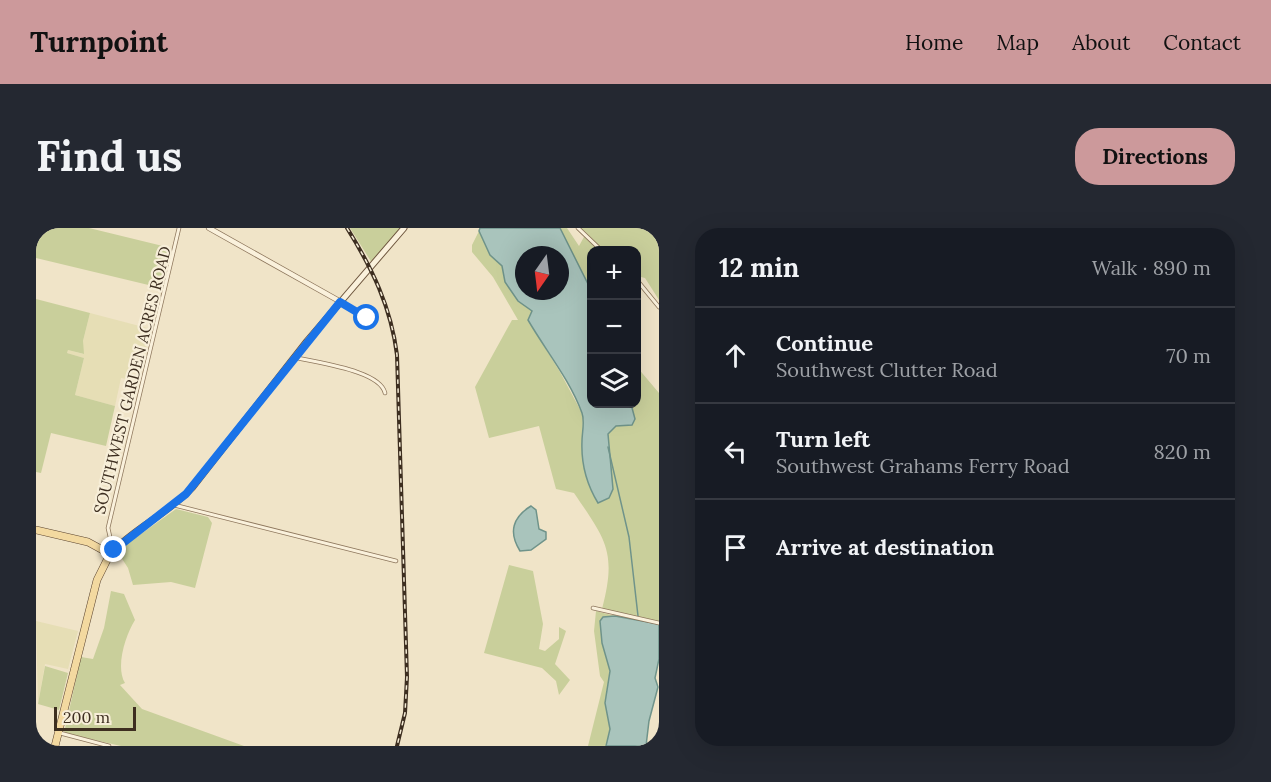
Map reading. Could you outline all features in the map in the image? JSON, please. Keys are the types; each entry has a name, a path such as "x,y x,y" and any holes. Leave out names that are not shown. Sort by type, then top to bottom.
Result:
{"main road":[{"path":"55,746 97,580 110,554 126,538 174,505 201,476 294,357 404,228"},
{"path":"36,530 88,542 110,554"}],"street":[{"name":"SOUTHWEST GARDEN ACRES ROAD","path":"110,537 108,528 179,228"},
{"path":"209,228 367,318"},
{"path":"578,228 597,246"},
{"path":"641,283 659,307"},
{"path":"294,357 371,376 383,386 385,393"},
{"path":"174,505 396,561"},
{"path":"593,608 659,623"},
{"path":"58,733 109,746"}],"shaded area":[{"path":"90,313 151,329 141,369 130,367 127,379 121,378 115,406 75,395 84,358 67,353 68,350 83,354 83,341"},
{"path":"36,621 78,631 68,669 45,664 38,704"}],"green space":[{"path":"36,228 89,228 171,248 161,288 36,258"},
{"path":"350,228 401,228 372,263"},
{"path":"560,228 567,228 579,246 585,235 577,228 659,228 659,300 645,278 641,277 641,246 587,246 587,282"},
{"path":"479,231 490,255 502,266 506,282 515,292 515,300 522,300 532,311 528,320 583,415 582,444 613,489 597,408 641,408 641,372 659,393 659,622 602,609 608,573 606,547 594,523 574,493 556,489 539,426 489,438 475,387 512,320 518,320 493,277 472,252 472,245"},
{"path":"36,299 90,313 83,341 84,354 68,350 67,353 84,358 75,395 115,406 106,446 51,433 41,473 36,472"},
{"path":"176,509 208,517 212,523 195,588 171,582 133,585 128,568 117,551"},
{"path":"509,565 533,571 543,624 539,649 545,651 559,639 559,627 566,631 555,664 570,680 559,695 556,681 542,668 484,653"},
{"path":"111,591 124,594 135,620 123,651 121,668 125,683 120,685 142,709 244,746 121,746 64,733 81,657 93,659 104,628"},
{"path":"596,611 615,616 603,617 602,643 610,671 605,703 610,729 606,746 588,746 604,682 600,676 594,631"},
{"path":"45,666 68,673 59,710 38,704"}],"water":[{"path":"480,228 560,228 569,246 515,246 515,297 505,282 502,266 490,255 479,231"},
{"path":"569,246 587,282 587,408 632,408 635,419 632,425 616,426 608,434 613,489 609,498 598,503 584,466 583,416 564,377 528,320 532,311 518,301 569,300"},
{"path":"531,506 536,510 539,529 546,532 546,539 531,550 520,551 514,538 514,526 520,515"},
{"path":"615,616 659,624 659,659 655,678 658,687 649,721 646,746 606,746 610,729 605,703 610,671 602,643 600,621 603,617"}],"waterway":[{"path":"608,447 629,537 638,616"}],"railway":[{"path":"347,228 379,288 390,321 397,355 407,677 405,713 397,746"}],"route":[{"path":"114,550 126,538 166,511 186,494 340,302 367,318"}]}
